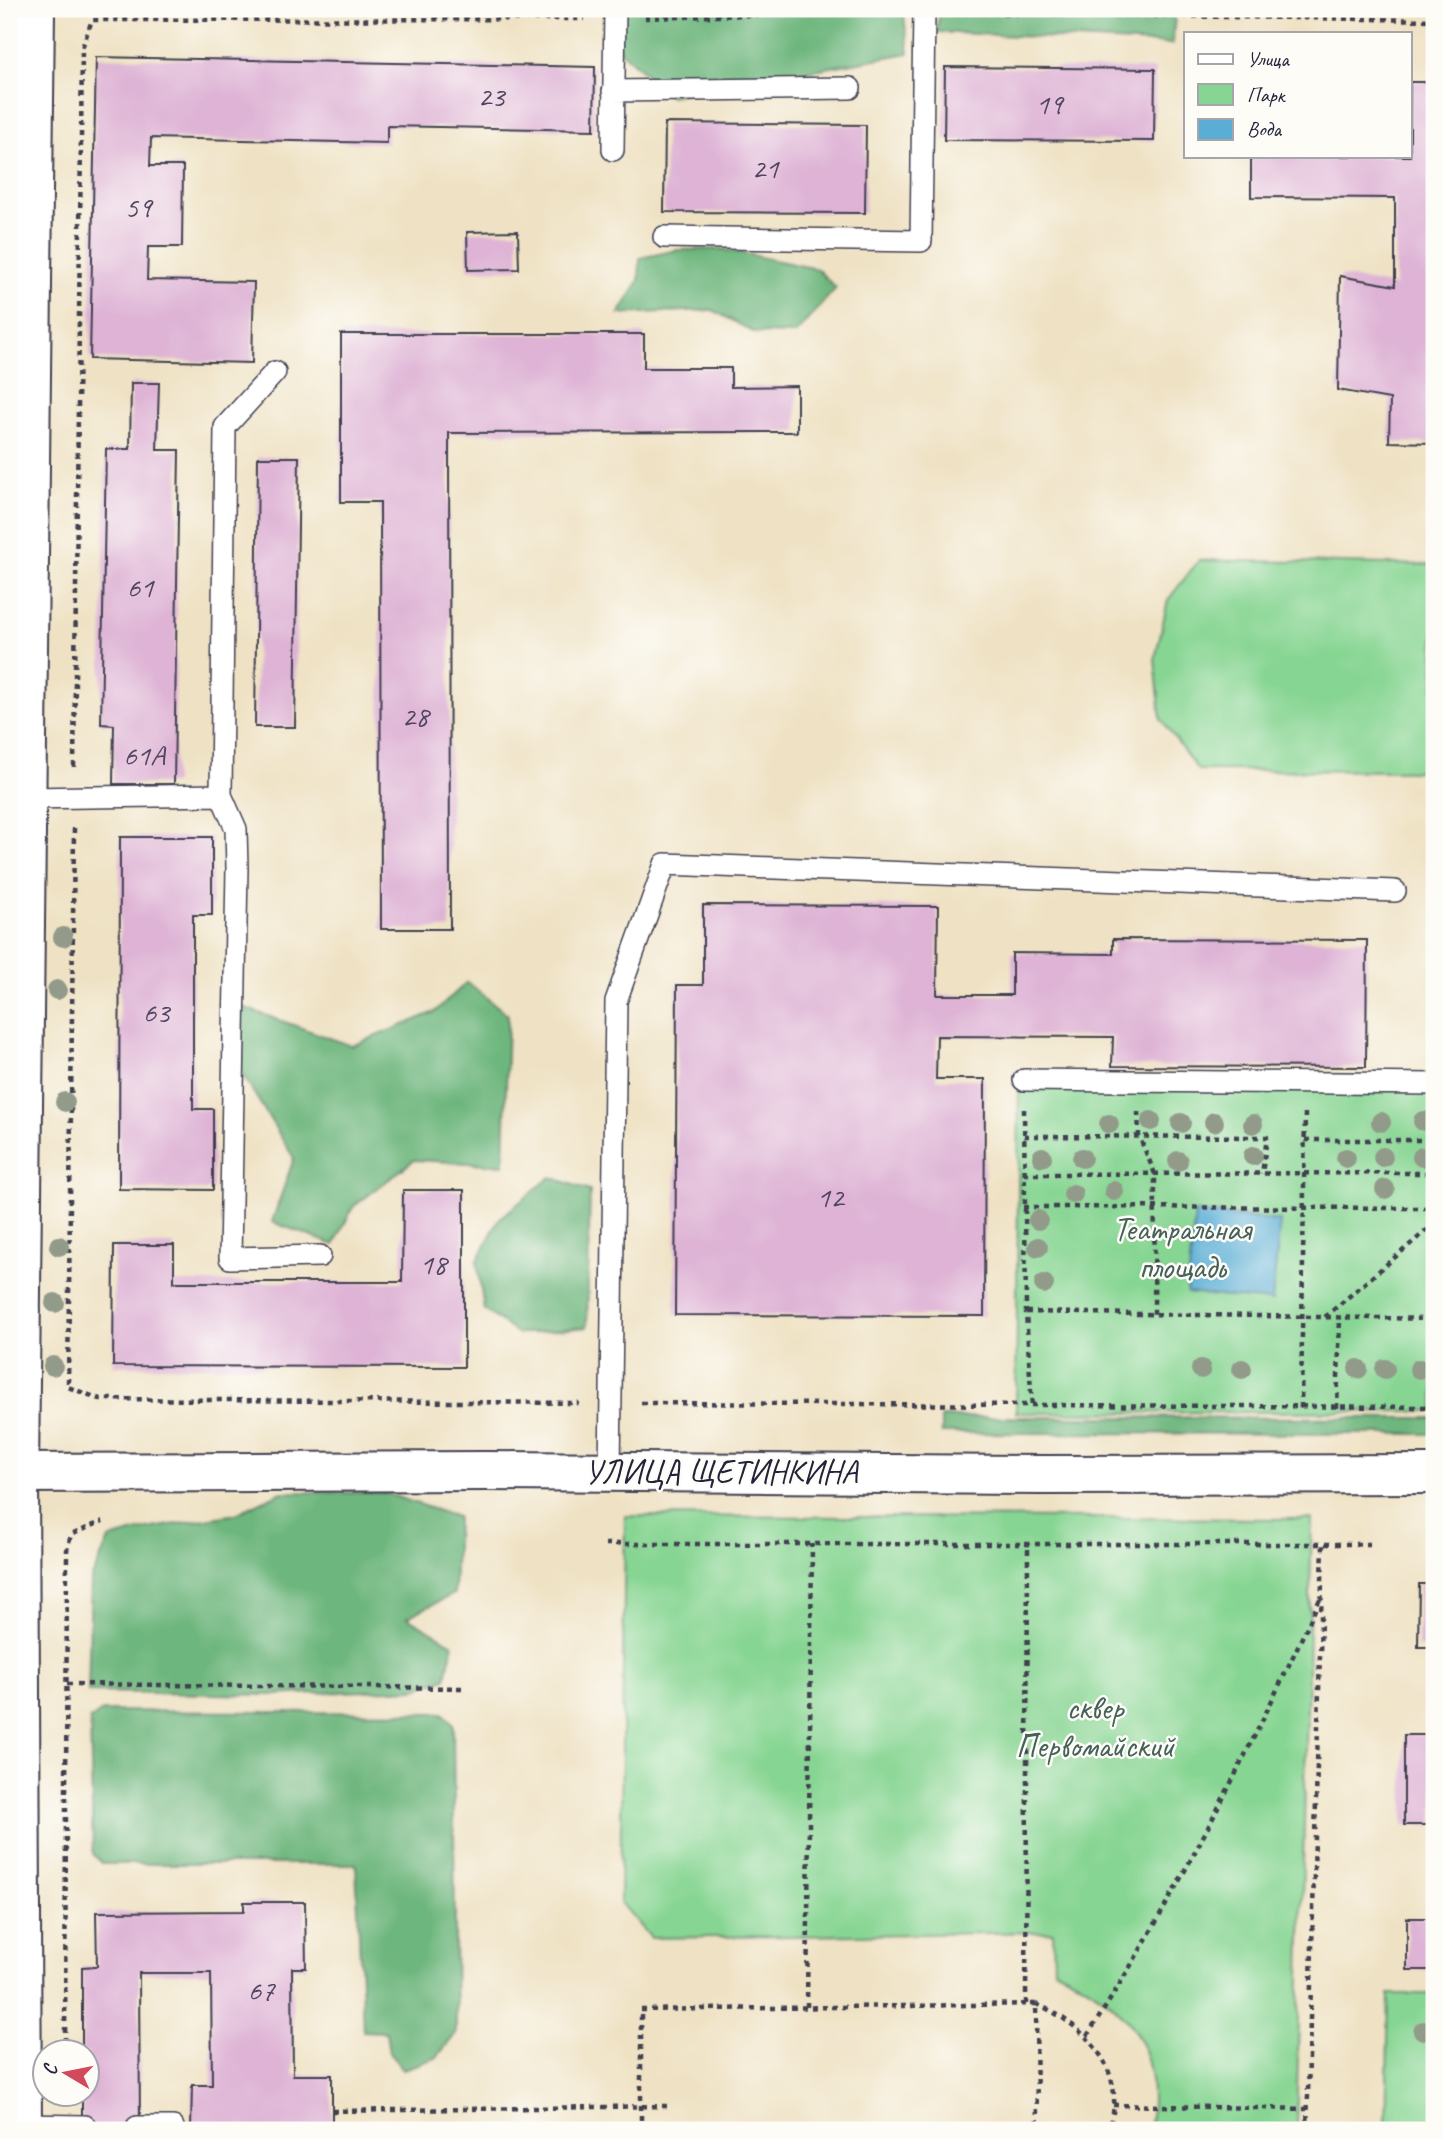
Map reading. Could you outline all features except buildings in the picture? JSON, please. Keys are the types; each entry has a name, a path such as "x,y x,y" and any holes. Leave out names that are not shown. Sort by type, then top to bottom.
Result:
{"street":[{"path":"22,2128 14,1473 26,798 35,9"},
{"name":"УЛИЦА ЩЕТИНКИНА","path":"14,1473 610,1471 1434,1474"}],"lane":[{"path":"664,237 921,241 924,11"},
{"path":"613,150 615,14"},
{"path":"613,90 850,88"},
{"path":"275,372 226,427 221,795 236,829 237,869 230,1258 320,1256"},
{"path":"26,798 221,795"},
{"path":"610,1471 616,1001 664,864 1395,891"},
{"path":"1024,1080 1434,1084"},
{"path":"22,2128 85,2126"},
{"path":"138,2127 173,2127"}],"path":[{"path":"1434,20 869,10 92,20 82,48 68,1387 100,1399 1434,1408"},
{"path":"1024,1080 1023,1207 1032,1407"},
{"path":"1301,1408 1306,1083"},
{"path":"1138,1104 1139,1136 1155,1174 1154,1314"},
{"path":"1024,1136 1267,1137 1262,1174"},
{"path":"1305,1140 1434,1140"},
{"path":"1024,1174 1434,1173"},
{"path":"1023,1207 1434,1208"},
{"path":"1324,1317 1434,1224"},
{"path":"1026,1312 1434,1319"},
{"path":"1337,1408 1340,1318"},
{"path":"65,2038 67,1550 71,1535 103,1521"},
{"path":"605,1544 1372,1544"},
{"path":"807,2007 812,1544"},
{"path":"1026,2004 1028,1544"},
{"path":"1307,2130 1323,1544"},
{"path":"1087,2036 1128,1974 1201,1842 1252,1745 1321,1595"},
{"path":"67,1684 466,1688"},
{"path":"641,2130 641,2010 1026,2004 1036,2004 1062,2014 1087,2036 1102,2057 1112,2087 1113,2105 1108,2130"},
{"path":"1036,2004 1037,2130"},
{"path":"1113,2105 1307,2109"},
{"path":"332,2111 667,2106"}],"green space":[{"path":"628,9 903,9 909,53 670,96 614,45"},
{"path":"939,9 1176,9 1172,44 937,32"},
{"path":"9,69 13,69 9,603"},
{"path":"722,249 817,269 836,288 795,334 755,333 713,310 619,314 639,281 640,258 677,250"},
{"path":"1199,560 1434,565 1434,771 1198,770 1161,719 1155,659 1168,600"},
{"path":"467,982 508,1015 504,1165 414,1160 353,1207 334,1245 272,1222 294,1158 242,1074 234,1004 352,1046 435,1012"},
{"name":"Театральная площадь","path":"1019,1082 1434,1086 1434,1411 1016,1413"},
{"path":"551,1177 590,1191 587,1327 518,1334 484,1310 477,1262 499,1219"},
{"path":"941,1417 1434,1418 1434,1434 941,1433"},
{"path":"282,1492 385,1493 457,1517 454,1594 407,1617 453,1644 446,1678 415,1689 271,1695 88,1692 91,1580 109,1539 147,1529 236,1514"},
{"name":"сквер Первомайский","path":"625,1516 1312,1519 1296,2130 1149,2130 1152,2101 1145,2052 1120,2013 1080,1982 1054,1969 1053,1932 651,1938 620,1902"},
{"path":"103,1711 443,1713 453,1724 456,2034 436,2058 403,2069 389,2053 386,2032 363,2031 356,1864 103,1864 93,1854 90,1720"},
{"path":"1389,1994 1434,1994 1434,2130 1386,2130"}],"water":[{"path":"1195,1212 1280,1221 1272,1301 1187,1293"}]}
